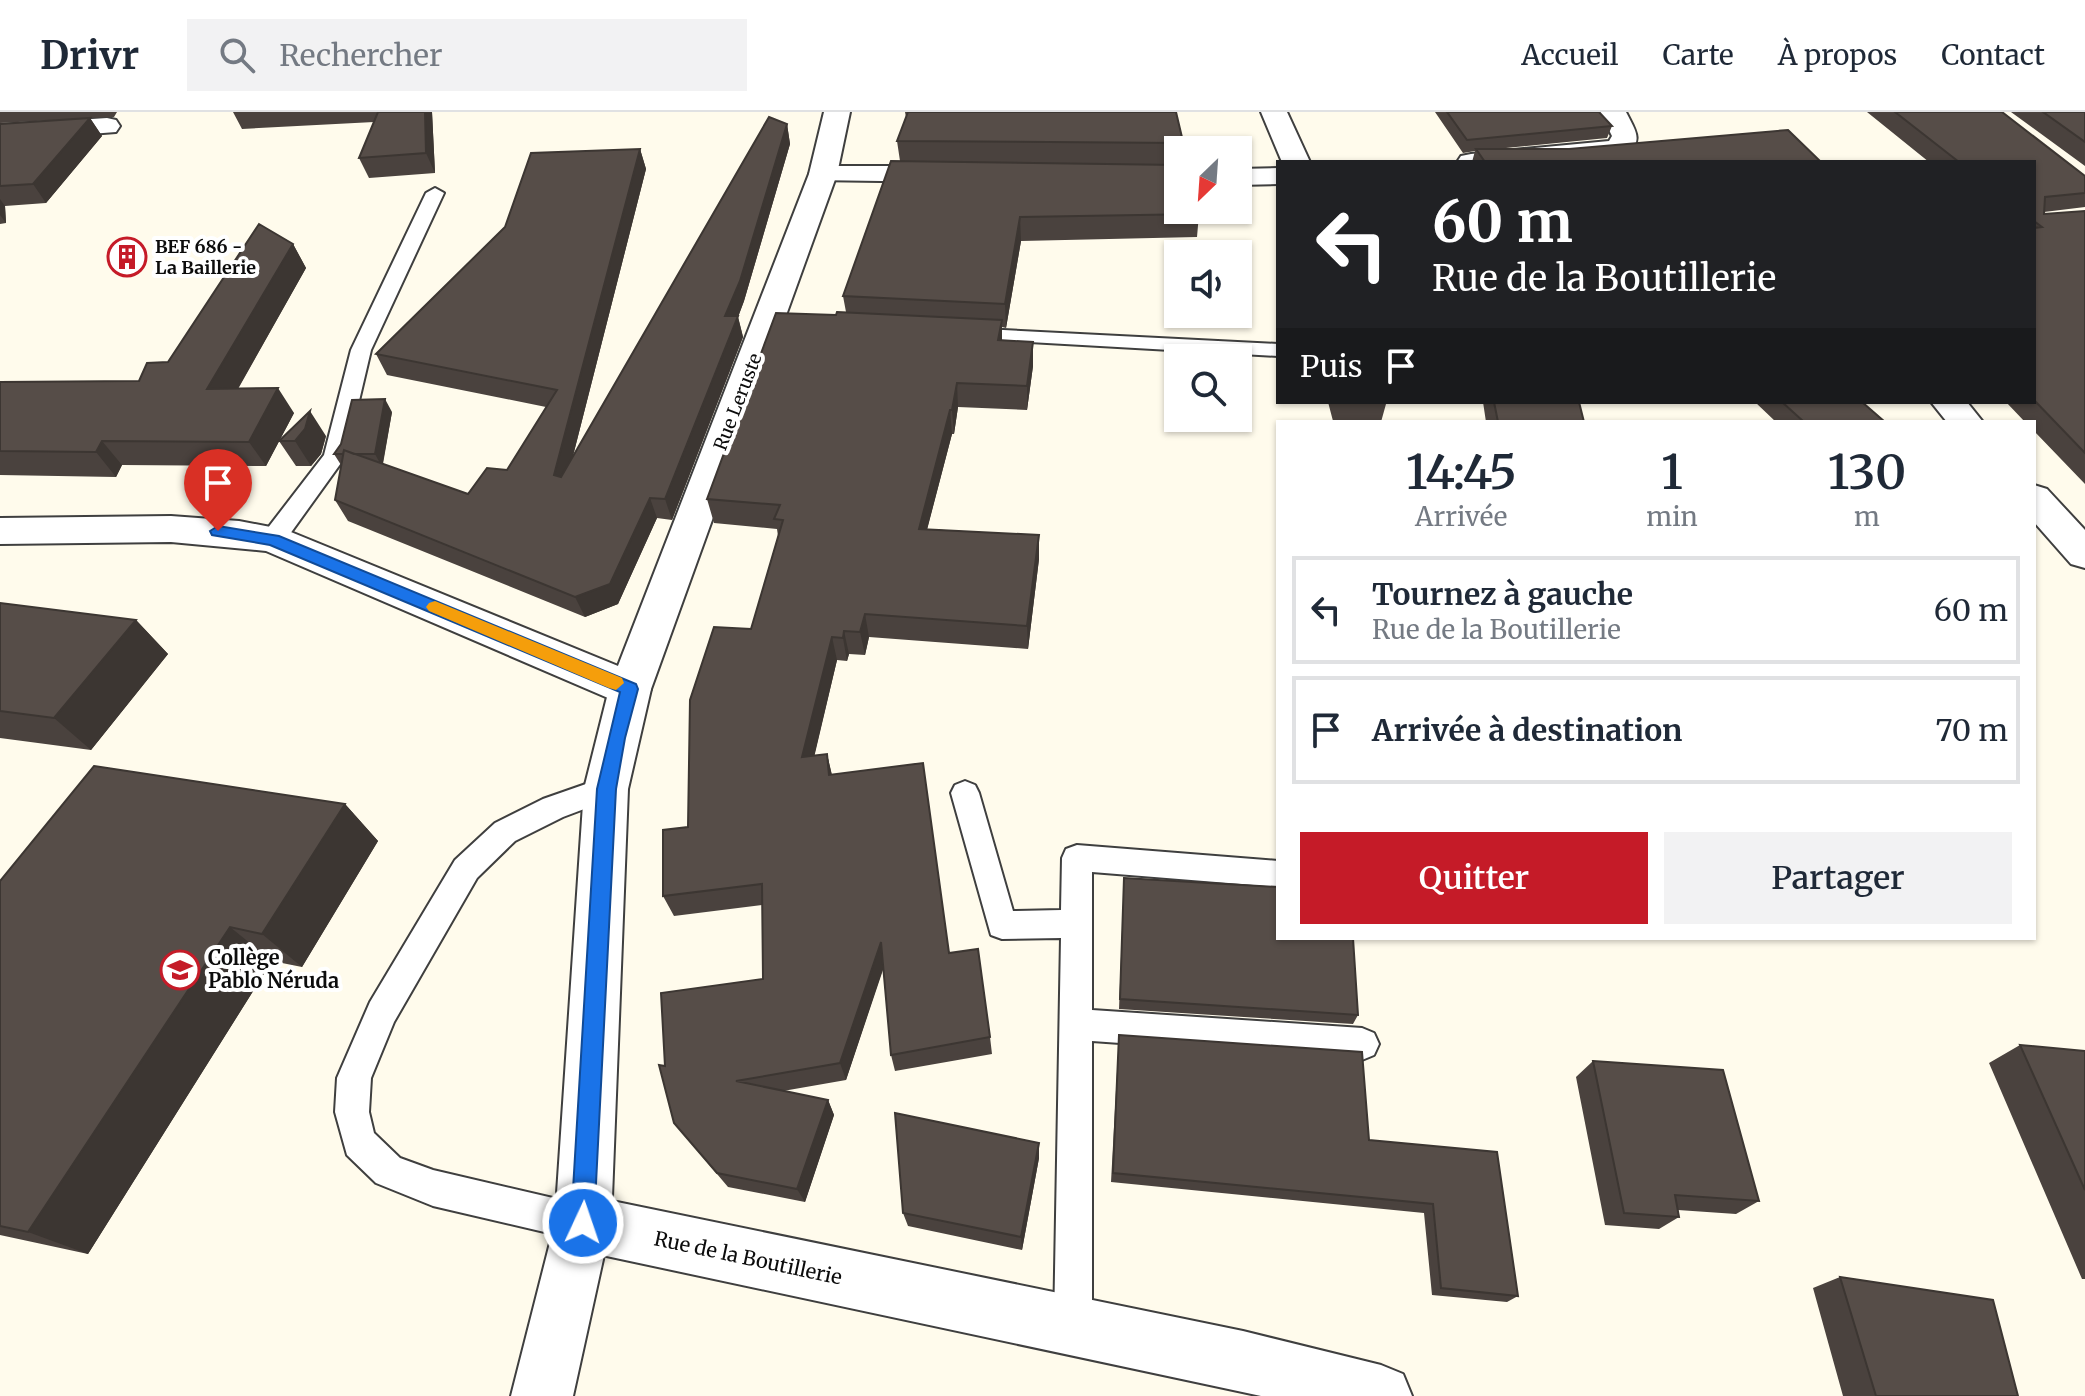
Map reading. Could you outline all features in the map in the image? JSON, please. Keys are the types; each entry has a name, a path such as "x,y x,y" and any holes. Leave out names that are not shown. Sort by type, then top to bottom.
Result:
{"street":[{"name":"Rue Leruste","path":"630,689 775,325 832,144 837,112"},
{"path":"1274,112 1295,160"},
{"path":"1493,160 1617,149 1624,143 1617,118"},
{"path":"0,133 107,126"},
{"path":"823,174 977,174"},
{"path":"1252,177 1276,176"},
{"path":"1950,404 1964,420"},
{"path":"2036,500 2085,554"},
{"path":"0,531 198,530 237,532 273,539 630,689 606,789 583,1223 542,1396"},
{"name":"Rue de la Boutillerie","path":"583,1223 1243,1361 1381,1396"}],"lane":[{"path":"273,539 335,456 361,350 435,193"},
{"path":"938,333 1276,350"},
{"path":"583,1223 433,1188 388,1171 359,1143 352,1112 354,1078 382,1013 466,869 505,832 553,808 606,789"},
{"path":"965,793 1002,925 1076,924"},
{"path":"1073,1327 1077,858 1276,874"},
{"path":"1075,1024 1362,1044"}],"building":[{"path":"378,112 425,112 426,153 359,158"},
{"path":"908,112 1176,112 1182,136 1164,136 1164,143 897,141"},
{"path":"1447,112 1599,112 1612,126 1467,140"},
{"path":"1895,112 2002,112 2085,176 2085,193 2045,197 2044,214 2085,211 2085,453 2036,402 2036,228 2042,227 2036,222 2036,160 1956,160"},
{"path":"2043,112 2085,112 2085,142"},
{"path":"769,117 787,124 740,281 725,316 738,316 665,499 650,498 610,584 575,597 335,500 344,450 468,494 487,468 507,470 557,390 376,354 505,227 531,153 640,149 554,475 561,477"},
{"path":"90,118 33,184 0,186 0,124"},
{"path":"1788,130 1819,160 1484,160 1476,149 1569,149"},
{"path":"891,161 1164,165 1164,215 1020,217 1005,304 843,296"},
{"path":"259,224 293,244 207,389 278,388 249,442 102,441 96,452 0,451 0,382 139,381 147,363 168,362"},
{"path":"837,312 1002,320 998,340 1033,342 1027,386 957,383 919,529 1039,535 1027,626 865,614 860,632 844,631 843,638 832,637 802,757 827,754 829,775 923,763 949,953 978,949 990,1037 891,1055 881,942 840,1063 736,1081 828,1100 797,1189 717,1173 674,1123 659,1065 665,1066 661,993 763,979 762,884 663,896 663,830 688,827 690,700 714,627 751,629 783,520 774,519 780,505 707,499 776,313 836,315"},
{"path":"385,399 375,454 354,454 344,450 343,454 334,454 341,444 352,400"},
{"path":"1494,404 1580,404 1584,420 1498,420"},
{"path":"1784,404 1864,404 1883,420 1802,420"},
{"path":"310,411 305,429 295,441 279,441"},
{"path":"0,603 136,620 54,718 0,711"},
{"path":"94,766 345,804 262,934 230,927 28,1232 0,1226 0,881"},
{"path":"1124,878 1276,887 1276,940 1353,940 1358,1015 1120,999"},
{"path":"1119,1035 1362,1052 1369,1140 1497,1152 1518,1296 1441,1288 1433,1204 1113,1173"},
{"path":"2020,1045 2085,1051 2085,1190"},
{"path":"1593,1061 1723,1070 1759,1201 1675,1195 1679,1217 1624,1213"},
{"path":"895,1113 1039,1143 1021,1237 903,1213"},
{"path":"1840,1277 1993,1300 2018,1396 1876,1396"}],"slow traffic":[{"path":"435,607 616,683"}],"place":[{"name":"BEF 686 - La Baillerie","path":"127,257"},
{"name":"Collège Pablo Néruda","path":"180,970"}],"route":[{"path":"218,531 273,539 630,689 606,789 583,1223"}]}
